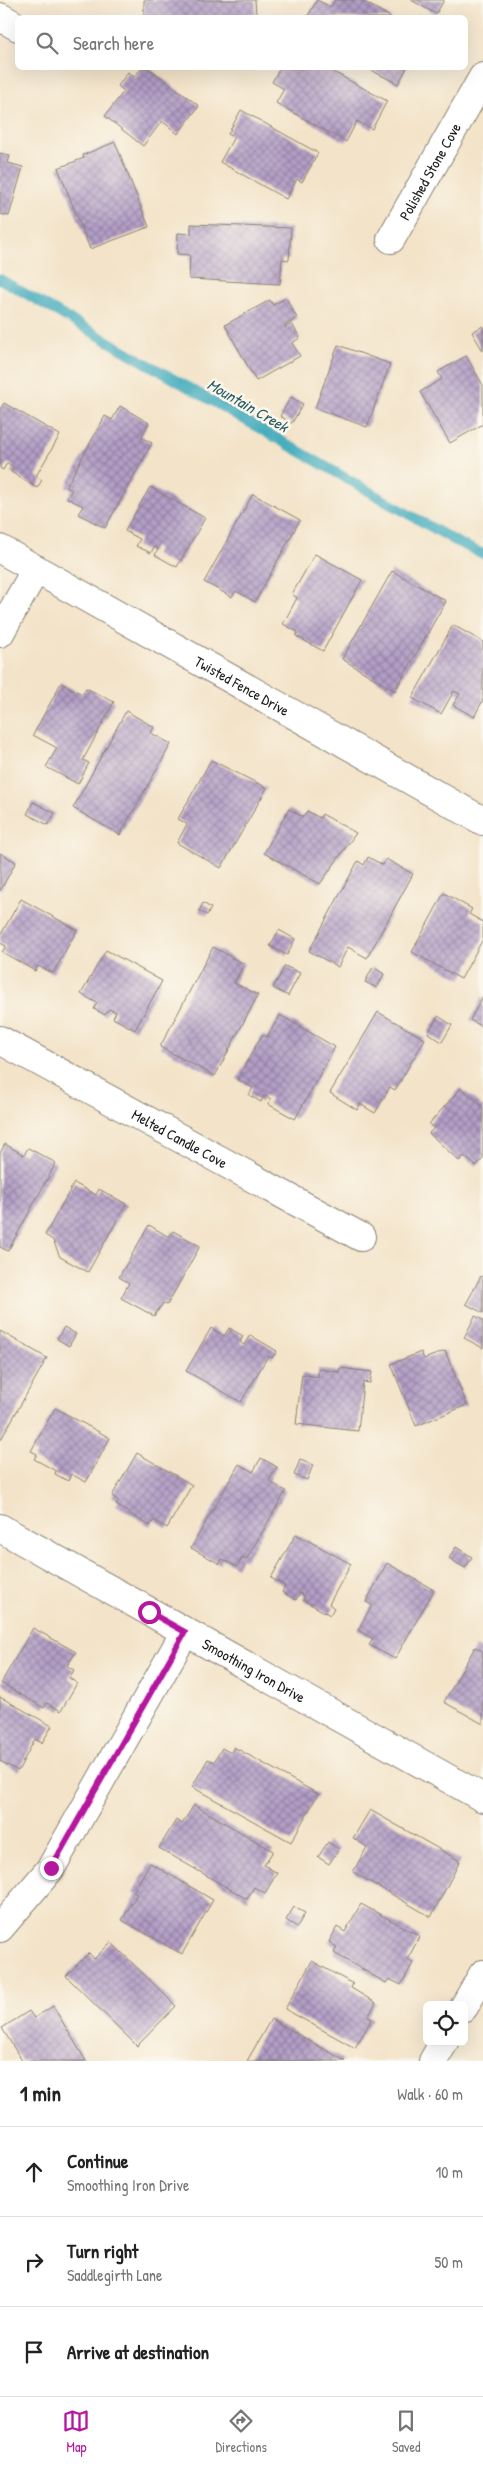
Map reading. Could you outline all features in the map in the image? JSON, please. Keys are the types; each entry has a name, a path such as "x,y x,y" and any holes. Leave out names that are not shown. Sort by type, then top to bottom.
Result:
{"street":[{"path":"0,17 15,25"},
{"name":"Polished Stone Cove","path":"391,239 483,77"},
{"name":"Twisted Fence Drive","path":"0,549 483,821"},
{"path":"0,633 36,570"},
{"name":"Melted Candle Cove","path":"0,1040 360,1237"},
{"name":"Smoothing Iron Drive","path":"0,1528 483,1798"},
{"path":"0,1928 51,1868 185,1632"},
{"path":"467,2001 483,1974"},
{"path":"433,2061 442,2046"}],"building":[{"path":"144,0 255,0 256,14 144,15"},
{"path":"317,0 331,7 335,0 361,0 387,15 309,15"},
{"path":"411,0 444,0 436,14"},
{"path":"140,70 152,70 199,106 178,134 162,121 143,146 105,116 124,91 118,86 128,72 134,77"},
{"path":"279,70 330,70 387,101 372,129 357,121 346,142 276,103 284,89 272,82"},
{"path":"371,70 406,70 398,84"},
{"path":"241,110 318,153 302,182 297,179 286,199 220,162 234,137 228,134"},
{"path":"115,142 149,227 90,249 58,168 84,158 83,155"},
{"path":"0,153 10,156 8,163 23,167 9,216 0,214"},
{"path":"191,224 291,228 289,260 282,259 280,284 189,279 190,255 177,254 178,233 191,234"},
{"path":"286,298 297,318 285,326 285,328 292,324 300,338 292,343 300,356 256,381 225,325 270,300 273,305"},
{"path":"483,326 483,351 472,332"},
{"path":"338,345 390,364 367,427 315,408"},
{"path":"466,356 483,385 483,424 450,443 420,392 442,379 438,372"},
{"path":"291,397 303,404 292,423 280,416"},
{"path":"4,403 60,435 36,476 42,480 37,488 11,472 14,467 7,463 3,470 0,468 0,409"},
{"path":"120,406 149,423 141,437 152,443 105,528 78,514 83,506 67,498 72,490 66,487 105,416 112,420"},
{"path":"150,487 205,518 177,567 155,555 158,549 154,547 151,553 136,546 140,539 125,531"},
{"path":"253,494 300,520 255,602 236,591 232,597 204,582"},
{"path":"315,554 362,580 323,651 296,636 298,632 283,624 297,598 292,594"},
{"path":"392,571 446,601 395,691 342,659"},
{"path":"453,625 483,642 483,700 474,717 453,705 460,694 454,691 441,714 412,698"},
{"path":"61,683 82,694 86,688 114,702 83,760 89,763 78,784 46,767 57,748 33,735"},
{"path":"126,711 154,727 151,733 171,744 120,835 73,808"},
{"path":"211,760 267,788 221,868 177,843 187,824 178,819"},
{"path":"33,802 55,813 48,825 27,814"},
{"path":"289,809 303,817 307,811 320,818 322,814 356,833 320,884 264,853"},
{"path":"0,853 16,862 0,891"},
{"path":"368,857 383,865 386,859 413,874 367,958 348,947 338,967 309,951 358,861 364,865"},
{"path":"444,893 472,909 469,914 483,922 483,939 461,979 412,952"},
{"path":"21,899 77,930 53,973 38,966 35,971 2,952 6,946 0,943 0,936"},
{"path":"203,903 211,908 207,915 199,911"},
{"path":"279,930 295,939 287,955 270,946"},
{"path":"213,947 244,964 234,983 258,995 215,1076 160,1047"},
{"path":"106,950 162,981 135,1030 113,1018 116,1012 109,1009 105,1015 94,1009 97,1003 81,994"},
{"path":"285,966 300,973 288,996 273,988"},
{"path":"373,967 384,974 377,988 365,982"},
{"path":"483,996 483,1027 470,1020"},
{"path":"378,1012 425,1039 395,1090 390,1087 375,1113 360,1104 357,1110 330,1093"},
{"path":"280,1015 335,1047 295,1119 268,1104 271,1099 264,1095 261,1102 249,1095 253,1088 237,1079 262,1035 267,1037"},
{"path":"438,1016 452,1025 442,1042 428,1033"},
{"path":"461,1088 483,1107 483,1159 476,1166 464,1156 459,1161 429,1133 434,1128 429,1124"},
{"path":"5,1144 24,1155 28,1148 56,1163 8,1251 0,1247 0,1153"},
{"path":"74,1183 96,1195 99,1189 126,1204 88,1272 60,1257 53,1240 45,1235"},
{"path":"149,1225 169,1237 173,1231 200,1246 167,1305 163,1303 154,1316 121,1298 129,1283 119,1277"},
{"path":"481,1276 483,1277 483,1313 466,1304"},
{"path":"475,1316 483,1320 483,1348 464,1338"},
{"path":"64,1327 76,1334 69,1346 57,1339"},
{"path":"211,1328 224,1336 229,1328 243,1336 240,1342 244,1345 250,1335 277,1351 272,1358 268,1356 241,1402 186,1371"},
{"path":"0,1331 47,1358 0,1441"},
{"path":"445,1351 467,1405 416,1426 391,1364 421,1352 424,1359"},
{"path":"340,1368 372,1372 370,1383 363,1382 358,1431 296,1424 302,1374 318,1377 318,1369 339,1372"},
{"path":"55,1408 110,1438 86,1482 71,1474 68,1481 55,1474 56,1471 34,1459 37,1454 31,1451"},
{"path":"137,1453 192,1485 167,1528 154,1520 150,1526 116,1505 119,1501 112,1496"},
{"path":"261,1458 277,1467 269,1481 286,1491 246,1560 242,1558 237,1567 222,1559 220,1564 191,1548 239,1464 253,1472"},
{"path":"300,1460 313,1465 307,1480 294,1475"},
{"path":"296,1534 351,1564 329,1604 334,1608 330,1615 303,1600 305,1596 300,1593 296,1600 282,1592 285,1586 271,1578"},
{"path":"456,1547 472,1557 465,1568 449,1558"},
{"path":"387,1563 434,1590 395,1659 369,1645 373,1639 358,1630 372,1605 366,1602"},
{"path":"33,1628 76,1652 67,1666 74,1670 69,1678 77,1683 61,1711 47,1703 44,1708 1,1683"},
{"path":"475,1647 483,1651 483,1724 444,1702"},
{"path":"0,1697 52,1726 42,1743 35,1739 18,1771 0,1761"},
{"path":"234,1747 318,1794 291,1842 192,1787 208,1759 214,1762 222,1748 231,1753"},
{"path":"194,1805 273,1851 264,1865 277,1873 265,1893 254,1887 247,1899 159,1848 176,1820 182,1824"},
{"path":"370,1810 460,1861 431,1917 353,1872 367,1847 353,1838"},
{"path":"328,1842 339,1849 329,1864 318,1857"},
{"path":"150,1863 213,1900 182,1954 122,1920 137,1894 133,1892"},
{"path":"361,1904 420,1936 407,1960 413,1963 401,1985 389,1979 386,1983 334,1953 337,1947 329,1942 337,1927 345,1932"},
{"path":"294,1907 305,1913 297,1927 286,1920"},
{"path":"111,1942 176,2006 137,2046 66,1976 89,1953 94,1959"},
{"path":"312,1961 353,1984 351,1988 376,2003 368,2017 372,2019 355,2048 285,2009"},
{"path":"53,2006 86,2061 22,2061 2,2028 29,2011 34,2018"},
{"path":"271,2019 345,2061 247,2061"}],"waterway":[{"name":"Mountain Creek","path":"0,279 457,542 483,554"}],"route":[{"path":"51,1868 185,1632 149,1612"}]}
